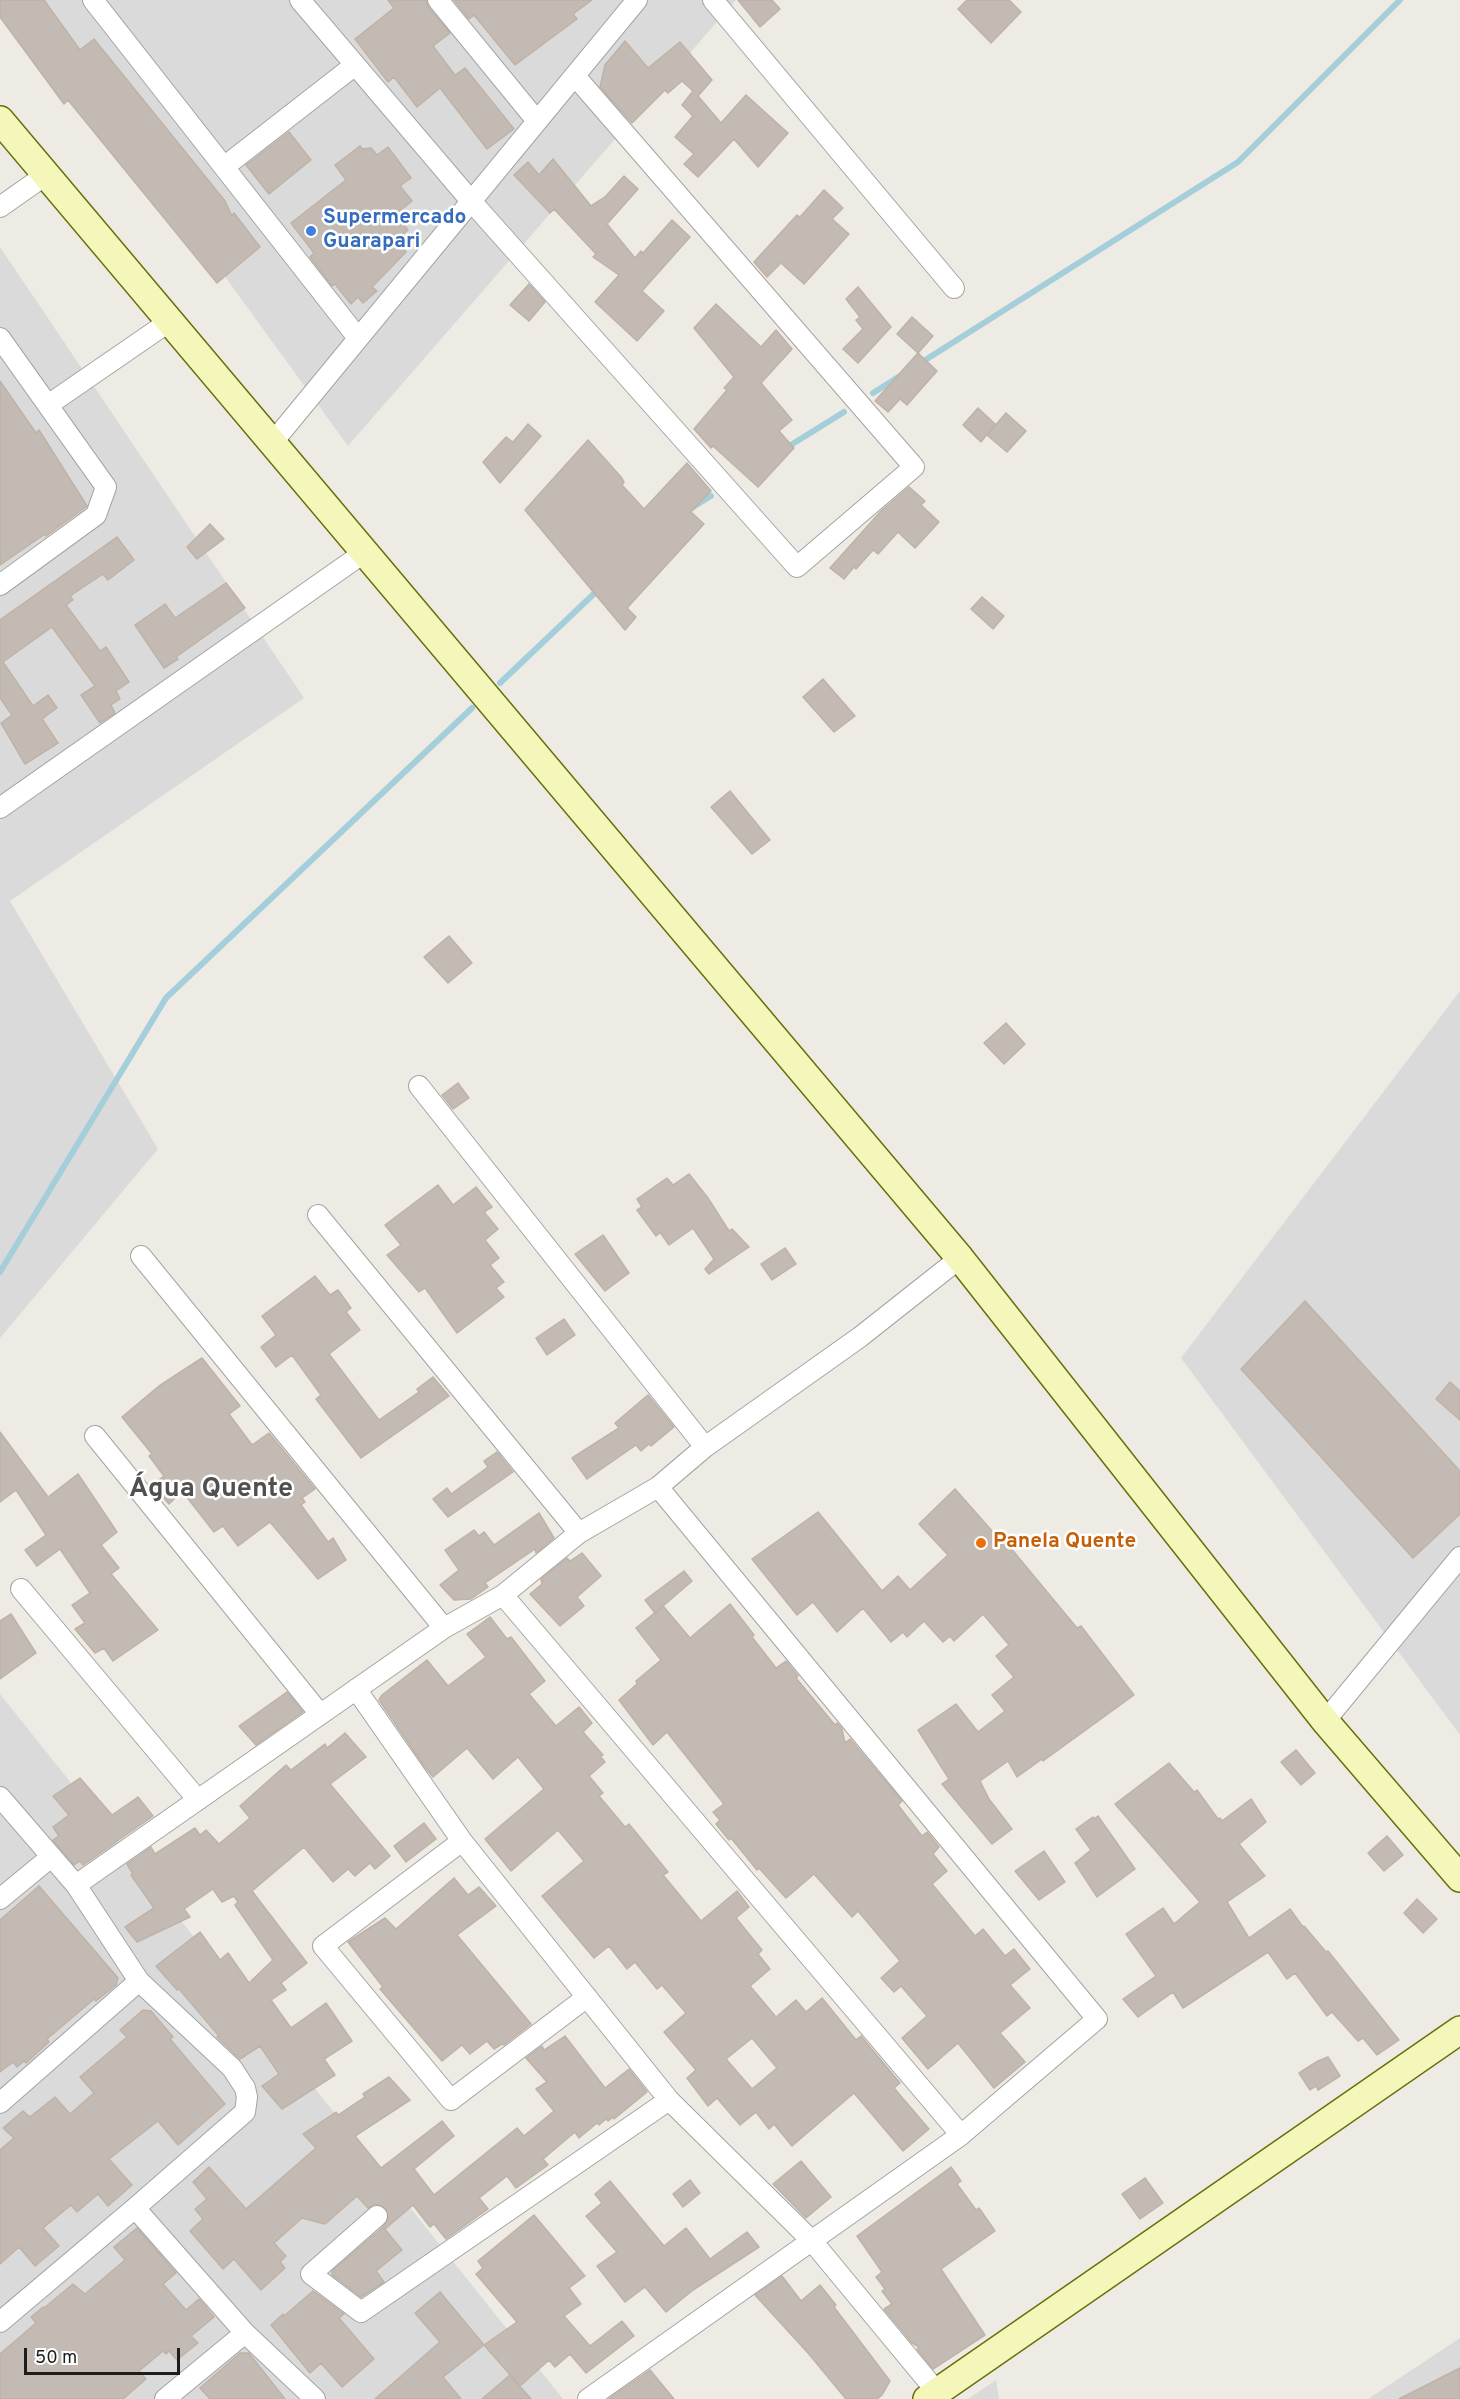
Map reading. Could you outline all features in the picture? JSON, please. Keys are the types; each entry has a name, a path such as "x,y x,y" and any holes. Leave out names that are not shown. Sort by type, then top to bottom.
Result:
{"main road":[{"path":"0,120 960,1258 1325,1721 1460,1878"},
{"path":"932,2396 1460,2030"}],"street":[{"path":"93,0 358,338"},
{"path":"300,0 471,201 797,567 914,467 575,76"},
{"path":"438,0 537,121"},
{"path":"273,442 637,0"},
{"path":"713,0 954,288"},
{"path":"224,167 355,65"},
{"path":"0,207 46,174"},
{"path":"48,405 170,321"},
{"path":"0,338 106,487 96,515 0,585"},
{"path":"0,808 365,552"},
{"path":"419,1086 705,1447"},
{"path":"318,1215 579,1533"},
{"path":"141,1256 444,1628"},
{"path":"76,1886 444,1628 503,1595 579,1533 658,1487 705,1447 860,1336 960,1258"},
{"path":"95,1436 320,1714"},
{"path":"588,2399 961,2135 1097,2019 658,1487"},
{"path":"1325,1721 1460,1557"},
{"path":"21,1589 198,1800"},
{"path":"503,1595 961,2135"},
{"path":"356,1689 462,1841 669,2100 812,2241 932,2396"},
{"path":"0,1797 76,1886 139,1981 232,2068 245,2088 247,2097 245,2112 0,2322"},
{"path":"462,1841 322,1946 451,2100 587,1997"},
{"path":"0,1899 51,1857"},
{"path":"0,2103 139,1981"},
{"path":"377,2216 311,2274 361,2312 669,2100"},
{"path":"135,2208 245,2333 315,2399"},
{"path":"165,2399 245,2333"}],"shaded area":[{"path":"24,0 736,0 348,446"},
{"path":"0,247 304,698 10,901 158,1149 0,1338"},
{"path":"1460,991 1460,1735 1181,1358"},
{"path":"0,1694 563,2399 0,2399"},
{"path":"1460,2338 1460,2399 1368,2399"},
{"path":"996,2380 999,2399 968,2399"}],"building":[{"path":"0,0 44,0 80,50 94,39 225,201 232,216 234,213 260,247 217,283 68,100 64,104 0,17"},
{"path":"388,0 426,0 429,8 450,33 433,46 455,75 465,68 514,129 487,149 440,88 417,107 394,77 388,82 355,39 394,8"},
{"path":"454,0 592,0 573,14 577,19 515,65 474,15 469,19"},
{"path":"738,0 772,0 780,9 760,27"},
{"path":"967,0 1009,0 1021,12 991,43 958,9"},
{"path":"625,41 648,68 680,42 712,80 698,96 721,123 746,95 788,133 758,167 734,139 698,177 684,164 694,154 675,137 693,116 682,105 693,91 682,81 668,93 665,90 632,123 600,87 605,65"},
{"path":"289,132 311,160 269,194 246,165"},
{"path":"360,146 362,149 371,148 377,155 388,147 411,178 400,186 412,201 396,214 408,230 398,238 406,252 372,287 377,291 363,303 358,297 351,304 335,284 332,286 310,257 314,253 291,223 346,180 335,165"},
{"path":"553,159 591,206 605,197 624,176 638,189 607,224 635,258 641,251 643,253 672,220 690,237 642,291 664,311 637,341 595,302 619,275 593,257 596,254 554,209 550,213 514,175 528,162 539,175"},
{"path":"824,190 843,208 832,219 849,234 804,284 781,263 767,277 754,262 797,215 800,217"},
{"path":"529,284 545,302 529,321 510,305"},
{"path":"858,287 891,327 858,363 843,349 863,329 856,320 860,317 846,299"},
{"path":"716,304 761,347 776,330 792,349 761,383 792,420 779,431 794,448 758,487 713,446 711,448 694,429 727,390 724,388 734,377 694,328"},
{"path":"912,317 933,336 918,353 897,334"},
{"path":"918,353 937,371 907,405 900,399 888,412 875,401"},
{"path":"0,381 36,433 39,430 87,506 46,536 45,534 0,565"},
{"path":"978,408 995,424 981,442 963,425"},
{"path":"1006,413 1026,431 1007,452 987,435"},
{"path":"528,424 541,436 500,483 483,462 506,437 513,442"},
{"path":"588,440 621,477 624,482 622,485 644,509 687,463 711,491 691,512 704,524 627,608 636,617 625,630 525,510"},
{"path":"909,487 925,501 921,505 939,522 915,548 898,532 878,554 873,550 844,579 830,568 881,511"},
{"path":"210,524 224,539 197,559 187,547"},
{"path":"117,537 134,560 108,580 103,574 70,596 73,600 66,605 100,651 106,647 129,682 116,691 120,699 111,705 115,713 100,723 81,695 95,686 52,627 3,662 33,706 48,695 57,708 42,719 58,743 25,764 1,723 12,715 0,698 0,620"},
{"path":"226,583 245,608 164,668 135,625 165,604 175,618"},
{"path":"982,597 1004,616 993,629 971,609"},
{"path":"823,679 855,716 834,732 803,697"},
{"path":"730,791 770,840 752,854 711,807"},
{"path":"449,936 472,963 448,983 424,957"},
{"path":"1006,1023 1025,1044 1004,1064 984,1043"},
{"path":"458,1083 469,1098 453,1109 442,1095"},
{"path":"689,1174 729,1231 732,1229 749,1247 709,1274 705,1269 714,1259 693,1228 669,1245 660,1232 656,1236 637,1210 642,1207 637,1199 667,1178 673,1185"},
{"path":"438,1185 453,1205 476,1187 492,1207 484,1212 498,1229 485,1240 499,1258 490,1265 504,1282 496,1288 504,1297 457,1333 425,1288 419,1292 387,1255 401,1245 385,1225"},
{"path":"603,1235 629,1273 605,1291 575,1254"},
{"path":"785,1248 796,1264 772,1280 761,1264"},
{"path":"315,1276 330,1295 338,1290 351,1308 346,1312 360,1330 329,1354 379,1420 419,1392 417,1389 433,1377 449,1396 361,1458 316,1399 321,1395 292,1355 276,1367 261,1347 276,1335 262,1316"},
{"path":"1305,1301 1460,1471 1460,1514 1413,1558 1241,1369"},
{"path":"564,1319 575,1335 547,1355 536,1338"},
{"path":"202,1358 240,1406 229,1414 252,1445 269,1433 315,1489 302,1498 305,1502 301,1505 328,1542 333,1538 346,1560 318,1579 270,1522 238,1546 223,1526 214,1532 182,1491 169,1504 152,1485 164,1476 149,1456 152,1454 122,1417 159,1386"},
{"path":"1450,1382 1460,1391 1460,1420 1436,1399"},
{"path":"648,1395 674,1427 651,1446 649,1444 641,1451 636,1445 587,1479 572,1458 619,1428 615,1423"},
{"path":"0,1432 48,1497 78,1474 117,1532 101,1545 119,1568 111,1574 158,1630 113,1661 104,1648 95,1653 75,1629 85,1623 72,1605 90,1593 60,1549 37,1566 25,1550 46,1535 16,1490 0,1502"},
{"path":"497,1452 513,1472 448,1517 433,1499 447,1488 451,1494 488,1467 484,1461"},
{"path":"955,1489 1007,1548 1009,1546 1077,1628 1081,1626 1134,1695 1043,1761 1042,1759 1017,1777 1008,1761 980,1781 989,1799 1012,1829 992,1844 942,1784 949,1779 918,1730 956,1704 978,1732 1005,1711 992,1695 1014,1677 996,1656 1009,1645 983,1614 954,1641 950,1636 943,1642 924,1621 907,1637 903,1632 891,1642 863,1608 837,1632 813,1602 797,1615 752,1559 818,1512 882,1591 898,1576 910,1590 948,1555 919,1524"},
{"path":"539,1513 554,1538 536,1553 535,1549 485,1583 488,1587 471,1599 454,1600 440,1585 459,1570 445,1550 474,1530 479,1536 484,1532 494,1545"},
{"path":"582,1553 601,1576 577,1597 584,1606 560,1626 530,1594 542,1584 541,1579 567,1558 570,1561"},
{"path":"684,1571 692,1581 655,1613 645,1600"},
{"path":"730,1604 776,1668 786,1661 798,1676 796,1678 835,1725 837,1723 842,1729 845,1743 850,1739 902,1801 898,1805 922,1836 927,1832 939,1847 933,1854 947,1871 932,1884 975,1936 983,1929 1005,1956 1014,1949 1030,1969 1010,1985 1030,2008 1000,2033 1025,2062 994,2088 958,2043 928,2069 902,2038 927,2016 901,1986 894,1992 881,1978 900,1961 858,1911 852,1917 814,1874 786,1898 759,1868 757,1870 731,1838 729,1840 716,1824 720,1820 713,1812 724,1804 667,1732 653,1745 619,1700 637,1684 636,1681 661,1660 636,1628 663,1606 690,1638"},
{"path":"11,1614 36,1653 0,1679 0,1621"},
{"path":"490,1617 507,1639 511,1637 545,1681 529,1694 556,1726 579,1707 592,1723 583,1732 603,1755 600,1756 605,1762 589,1776 603,1793 599,1796 625,1827 629,1824 668,1872 663,1875 701,1921 737,1891 749,1907 736,1918 762,1950 758,1954 770,1969 750,1986 776,2017 796,2000 806,2012 822,1998 856,2040 861,2036 900,2083 894,2088 929,2129 903,2151 854,2093 792,2146 774,2124 769,2129 756,2112 740,2125 717,2098 708,2106 687,2078 696,2070 664,2032 686,2013 662,1985 657,1989 635,1962 627,1969 609,1946 594,1958 542,1896 584,1861 558,1830 511,1871 485,1839 544,1789 518,1757 493,1779 467,1748 433,1777 379,1700 382,1695 427,1660 448,1686 486,1657 467,1634","holes":["752,2038 777,2068 752,2089 726,2059"]},
{"path":"287,1692 303,1712 256,1745 239,1726"},
{"path":"345,1733 366,1757 330,1784 390,1856 375,1869 370,1863 355,1876 348,1869 333,1882 304,1847 252,1891 307,1963 281,1983 286,1990 271,2000 291,2028 326,2003 352,2041 324,2059 335,2075 282,2109 262,2086 279,2074 260,2046 240,2059 217,2037 219,2036 179,1989 177,1990 156,1966 200,1932 220,1960 228,1953 249,1983 273,1960 235,1905 238,1902 234,1896 222,1902 213,1889 184,1909 190,1917 137,1942 125,1927 154,1908 131,1875 133,1874 127,1864 151,1847 155,1854 195,1828 200,1835 206,1830 219,1844 250,1818 240,1806 286,1765 291,1770 325,1744 327,1748"},
{"path":"1296,1750 1315,1773 1301,1785 1281,1762"},
{"path":"1169,1763 1194,1792 1197,1790 1218,1819 1222,1821 1251,1799 1266,1822 1239,1844 1265,1876 1227,1902 1249,1938 1290,1909 1303,1927 1326,1952 1328,1951 1399,2040 1377,2055 1363,2038 1358,2041 1332,2012 1327,2016 1295,1973 1287,1979 1268,1952 1183,2008 1173,1992 1138,2017 1123,1999 1156,1976 1126,1934 1163,1908 1174,1924 1200,1902 1115,1804"},
{"path":"80,1778 112,1815 138,1797 153,1816 83,1865 80,1861 74,1865 53,1840 59,1836 53,1827 69,1815 53,1796"},
{"path":"1098,1816 1135,1869 1097,1897 1075,1863 1091,1850 1076,1829"},
{"path":"424,1823 436,1839 406,1862 394,1846"},
{"path":"1387,1836 1403,1855 1384,1871 1368,1853"},
{"path":"1044,1851 1065,1882 1039,1900 1015,1871"},
{"path":"454,1878 468,1895 479,1887 496,1906 457,1935 531,2024 504,2045 494,2049 487,2041 470,2054 462,2045 442,2061 380,1989 383,1987 348,1942 385,1918 396,1929"},
{"path":"39,1886 118,1978 116,1985 96,2001 94,1999 47,2039 49,2042 26,2063 24,2061 17,2067 13,2062 0,2072 0,1920"},
{"path":"1417,1899 1437,1919 1423,1933 1404,1913"},
{"path":"143,2010 151,2011 173,2037 170,2039 225,2104 178,2145 158,2121 109,2159 132,2185 108,2206 98,2194 77,2212 71,2205 43,2228 59,2246 35,2266 19,2247 0,2264 0,2150 14,2138 3,2128 23,2111 30,2117 55,2097 70,2114 94,2093 80,2077 127,2037 120,2030"},
{"path":"565,2036 605,2088 629,2069 647,2092 614,2119 613,2117 608,2121 606,2119 599,2125 597,2123 579,2138 575,2132 543,2159 548,2165 516,2188 507,2176 479,2198 488,2209 446,2239 434,2224 430,2227 413,2205 385,2229 383,2227 388,2219 386,2209 375,2204 368,2208 357,2196 325,2224 302,2218 274,2243 286,2256 280,2262 285,2268 261,2290 234,2259 223,2269 190,2231 203,2219 195,2209 207,2199 193,2182 209,2167 246,2209 316,2148 303,2134 336,2112 338,2115 365,2097 363,2094 389,2077 410,2100 355,2136 381,2168 442,2121 454,2136 414,2169 434,2195 517,2128 524,2136 554,2111 536,2089 547,2082 526,2058 542,2046 544,2050"},
{"path":"1328,2057 1340,2076 1318,2090 1316,2086 1310,2090 1299,2073"},
{"path":"801,2161 831,2197 806,2218 773,2184"},
{"path":"951,2167 961,2181 957,2184 976,2210 979,2208 995,2231 941,2269 985,2335 933,2369 917,2349 919,2347 912,2343 884,2309 892,2304 882,2291 885,2289 876,2277 882,2272 857,2236"},
{"path":"1145,2178 1163,2203 1140,2219 1122,2194"},
{"path":"690,2180 700,2193 683,2207 673,2194"},
{"path":"610,2181 664,2246 686,2228 710,2259 747,2232 759,2247 693,2290 666,2312 645,2287 625,2302 597,2266 617,2252 586,2216 602,2203 595,2194"},
{"path":"534,2215 585,2276 569,2288 581,2304 564,2316 590,2346 622,2321 634,2336 586,2373 570,2354 555,2367 549,2360 520,2386 484,2345 517,2322 476,2274 483,2268 478,2261"},
{"path":"383,2227 402,2250 376,2271 384,2282 361,2297 332,2275 332,2271"},
{"path":"137,2228 176,2273 163,2284 186,2310 199,2299 214,2317 191,2336 198,2343 177,2360 169,2351 166,2354 163,2351 139,2371 146,2379 123,2399 0,2399 0,2354 36,2323 31,2317 73,2284 85,2294 125,2260 114,2247"},
{"path":"782,2276 801,2301 820,2285 890,2381 882,2395 877,2399 846,2399 755,2295"},
{"path":"313,2291 344,2314 339,2318 374,2359 342,2387 321,2363 310,2373 271,2325"},
{"path":"440,2292 484,2345 443,2377 461,2399 375,2399 440,2342 415,2313"},
{"path":"240,2353 249,2353 285,2399 210,2399 200,2388"},
{"path":"1460,2368 1460,2399 1399,2399"},
{"path":"650,2370 674,2399 609,2399 611,2397"},
{"path":"510,2375 531,2399 482,2399"}],"waterway":[{"path":"919,364 1238,162 1400,0"},
{"path":"873,393 900,376"},
{"path":"786,448 844,412"},
{"path":"693,507 711,496"},
{"path":"500,683 600,588"},
{"path":"0,1272 166,998 472,708"}],"place":[{"name":"Supermercado Guarapari","path":"311,231"},
{"name":"Panela Quente","path":"981,1543"}],"district":[{"name":"Água Quente","path":"211,1491"}]}
